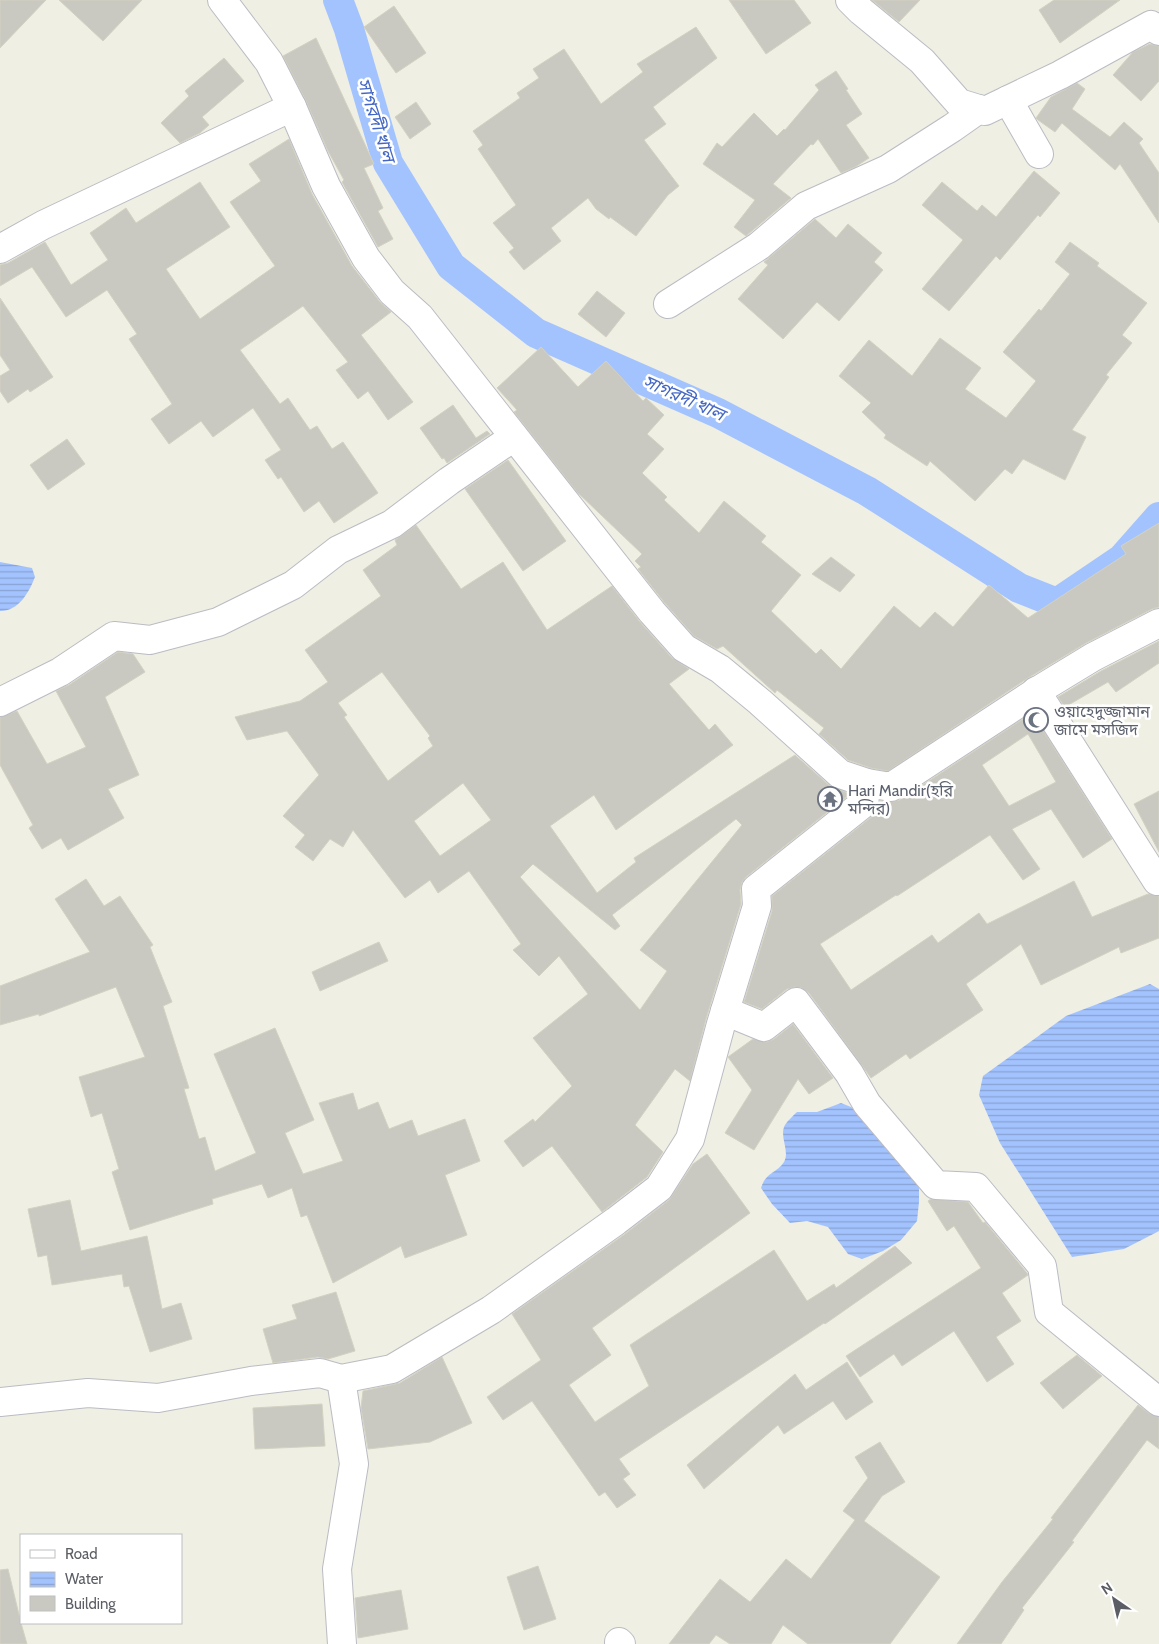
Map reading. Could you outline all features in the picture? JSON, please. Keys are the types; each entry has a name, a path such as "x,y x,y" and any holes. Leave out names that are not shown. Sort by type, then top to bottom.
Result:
{"street":[{"path":"222,0 269,62 292,107 326,186 366,258 392,292 420,317 652,612 684,648 720,669 760,702 840,774 867,784 891,787 1093,657 1159,623"},
{"path":"850,0 922,60 959,104 985,111 1060,75 1151,25 1159,31"},
{"path":"1008,100 1039,154"},
{"path":"0,249 52,221 292,107"},
{"path":"668,304 759,246 806,206 888,169 979,109"},
{"path":"0,702 60,672 114,636 150,640 218,622 293,585 338,550 392,524 449,481 514,437"},
{"path":"1036,692 1157,881 1159,880"},
{"path":"0,1402 88,1393 158,1398 251,1381 320,1373 341,1379 392,1368 491,1310 616,1221 659,1188 690,1139 724,1011 757,906 756,889 864,803 867,784"},
{"path":"724,1011 764,1027 796,1002 849,1073 867,1104 936,1185 976,1187 1042,1266 1049,1312 1159,1402"},
{"path":"340,1643 337,1569 354,1464 341,1379"}],"water":[{"path":"0,562 32,568 35,577 30,589 18,604 13,608 0,611"},
{"path":"1150,984 1159,989 1159,1231 1124,1249 1072,1257 1000,1143 979,1095 983,1076 1066,1016"},
{"path":"841,1103 851,1107 859,1114 912,1169 919,1188 917,1221 901,1240 883,1251 862,1259 848,1254 828,1227 807,1221 790,1223 772,1204 761,1188 766,1179 786,1158 783,1131 790,1119 797,1112 817,1112"}],"building":[{"path":"0,0 46,0 0,48"},
{"path":"59,0 142,0 103,41"},
{"path":"729,0 794,0 811,23 766,54"},
{"path":"872,0 920,0 899,22"},
{"path":"1054,0 1120,0 1060,43 1039,10"},
{"path":"394,6 426,53 396,73 364,27"},
{"path":"696,27 717,58 653,107 666,124 644,140 679,186 668,195 636,236 596,209 588,198 551,228 561,241 524,270 509,252 514,248 493,223 516,205 478,149 483,145 473,131 520,98 517,93 539,78 533,69 564,49 601,104 643,72 637,64"},
{"path":"316,38 374,164 364,168 383,208 378,211 393,239 378,247 342,182 344,180 328,151 306,101 283,56"},
{"path":"1150,44 1159,46 1159,81 1141,101 1113,75 1133,52"},
{"path":"224,58 244,81 202,117 209,125 200,133 180,143 161,123 189,96 185,91"},
{"path":"836,71 862,114 846,125 869,158 841,173 818,139 773,184 791,198 746,236 734,227 755,200 703,164 717,143 722,147 754,113 777,136 785,130 819,90 815,85"},
{"path":"1077,83 1085,89 1072,109 1110,137 1124,122 1143,139 1139,143 1159,173 1159,223 1120,164 1115,170 1062,123 1055,132 1036,118 1051,97"},
{"path":"416,102 431,124 410,139 395,117"},
{"path":"289,139 312,194 352,266 380,302 391,312 361,335 413,402 388,420 368,391 358,399 336,370 348,362 303,306 240,350 280,404 288,398 310,430 317,426 332,449 343,442 378,493 334,523 319,501 304,512 281,477 278,479 265,460 281,450 253,408 213,437 201,421 169,444 151,419 172,404 129,339 137,334 107,290 66,317 32,267 0,286 0,265 8,263 45,242 71,285 108,260 90,233 126,208 136,223 200,182 230,227 166,269 200,319 275,266 230,202 261,181 249,164"},
{"path":"1034,171 1060,193 1040,217 1038,215 1000,260 996,256 949,311 922,289 963,240 922,205 942,182 977,211 982,205 996,217"},
{"path":"815,219 836,238 848,224 882,253 874,262 883,270 839,321 817,302 783,339 738,299 768,265 764,262"},
{"path":"1070,242 1099,263 1097,266 1147,303 1122,335 1132,343 1106,375 1109,377 1072,430 1086,437 1065,480 1023,459 1012,474 1005,469 975,501 930,461 927,466 884,438 886,435 862,412 871,403 839,376 869,340 912,376 940,338 981,368 965,389 1006,418 1036,381 1003,352 1039,309 1041,311 1070,274 1055,262"},
{"path":"597,291 625,313 606,337 578,314"},
{"path":"0,298 53,377 30,392 28,389 8,403 0,391 0,376 10,370 0,355"},
{"path":"541,347 578,387 606,361 643,401 646,398 664,415 647,434 664,449 642,473 667,497 664,500 699,533 724,501 766,536 761,542 801,575 771,611 816,654 821,649 841,669 894,606 920,628 935,612 953,627 989,585 1028,618 1126,554 1121,546 1159,523 1159,607 1086,643 1028,678 888,771 871,768 848,760 819,734 824,728 777,690 775,693 723,646 717,649 694,636 638,569 641,567 635,561 642,554 577,492 514,412 517,410 497,388"},
{"path":"453,405 476,438 487,431 490,434 447,463 444,458 442,459 420,428"},
{"path":"67,439 85,464 48,490 30,465"},
{"path":"508,460 566,541 523,571 465,489"},
{"path":"416,525 461,589 503,562 547,630 612,586 640,622 672,658 689,669 669,684 709,730 715,724 733,745 616,830 594,795 550,826 597,893 636,862 634,858 795,755 830,786 850,794 742,882 740,890 741,904 706,1019 690,1081 675,1069 635,1125 663,1152 647,1177 602,1212 552,1146 523,1167 504,1141 533,1119 535,1122 572,1086 533,1038 588,994 559,956 539,976 513,950 521,944 469,871 438,893 430,880 405,898 353,830 343,847 330,839 313,861 295,847 305,835 283,816 319,775 287,731 247,740 235,717 300,701 328,682 305,650 381,596 363,570 397,545 395,540","holes":["382,672 430,736 428,738 433,746 388,781 344,717 347,715 338,703","463,783 491,820 440,856 414,821","736,819 742,825 640,950 667,971 640,1010 520,877 533,864 615,930 620,926 612,915"]},
{"path":"831,557 855,575 840,592 812,574"},
{"path":"1159,641 1159,663 1116,692 1108,682 1065,707 1058,697 1101,671"},
{"path":"118,652 133,654 145,672 105,697 139,775 108,789 124,818 68,850 61,838 42,849 29,828 33,825 0,765 0,717 17,711 47,764 86,747 56,691 69,685"},
{"path":"1032,713 1112,839 1083,858 1051,809 1012,829 1040,869 1023,880 990,835 820,944 851,990 932,935 938,943 979,913 987,924 1074,881 1092,917 1148,894 1159,896 1159,938 1121,953 1119,947 1041,985 1021,944 966,984 983,1010 910,1059 906,1054 871,1078 809,993 802,988 794,987 787,989 762,1009 744,1002 772,911 772,896 874,815 880,801 900,800","holes":["1028,734 1056,782 1009,806 982,765"]},
{"path":"1159,791 1159,852 1134,804"},
{"path":"86,879 104,906 120,896 153,945 150,947 172,1002 163,1006 189,1088 184,1089 199,1139 205,1137 215,1171 256,1153 214,1054 275,1028 314,1120 285,1133 303,1174 343,1161 319,1103 353,1093 358,1110 378,1102 389,1129 412,1120 418,1136 465,1119 480,1161 445,1175 467,1235 405,1258 401,1246 333,1283 307,1215 301,1217 292,1188 268,1198 262,1184 212,1199 213,1204 130,1230 112,1172 119,1169 102,1113 91,1117 79,1077 145,1057 116,987 39,1016 39,1014 0,1025 0,986 90,952 55,899"},
{"path":"379,942 388,961 320,991 312,972"},
{"path":"793,1024 833,1078 809,1094 798,1079 754,1150 725,1133 752,1090 728,1057 753,1039 767,1042 774,1039"},
{"path":"707,1154 750,1213 592,1328 611,1355 569,1385 595,1422 649,1386 630,1345 774,1250 807,1301 834,1284 836,1288 895,1246 912,1263 825,1324 619,1459 630,1474 623,1479 636,1495 617,1508 605,1492 599,1496 532,1401 503,1420 487,1397 541,1360 512,1314 625,1234 669,1200 693,1164"},
{"path":"931,1199 968,1202 983,1223 985,1222 1027,1273 1028,1275 1002,1293 1021,1321 996,1337 1014,1364 987,1382 954,1331 902,1366 894,1354 860,1377 846,1356 981,1268 954,1226 947,1231 928,1201"},
{"path":"70,1200 81,1251 147,1236 162,1309 181,1303 192,1339 150,1352 129,1286 124,1287 122,1274 52,1285 47,1255 38,1257 28,1209"},
{"path":"336,1292 355,1351 328,1359 318,1357 273,1363 263,1329 297,1319 292,1305"},
{"path":"1077,1355 1102,1376 1063,1409 1040,1383"},
{"path":"442,1357 472,1423 430,1442 368,1449 361,1408 363,1391 400,1383"},
{"path":"847,1362 873,1402 846,1420 833,1401 784,1434 778,1425 704,1489 687,1465 795,1374 806,1390"},
{"path":"322,1404 325,1446 255,1449 253,1408"},
{"path":"1138,1405 1150,1414 1159,1417 1159,1449 1147,1440 1072,1541 1074,1542 1022,1608 1024,1610 1001,1644 957,1644 1002,1582 1053,1519 1051,1518"},
{"path":"880,1442 905,1482 882,1496 864,1521 940,1577 890,1644 808,1644 783,1625 771,1644 730,1644 716,1635 709,1644 669,1644 720,1579 750,1602 786,1559 811,1579 855,1520 843,1511 868,1478 855,1457"},
{"path":"538,1566 556,1619 524,1630 507,1577"},
{"path":"8,1569 20,1624 27,1644 0,1644 0,1570"},
{"path":"401,1590 408,1629 358,1638 355,1598"}],"waterway":[{"name":"সাগরদী খাল","path":"338,0 349,29 388,163 451,266 536,333 718,413 867,491 1019,588 1057,603 1122,559 1159,517"}],"place":[{"name":"ওয়াহেদুজ্জামান জামে মসজিদ","path":"1036,720"},
{"name":"Hari Mandir(হরি মন্দির)","path":"830,799"}]}
